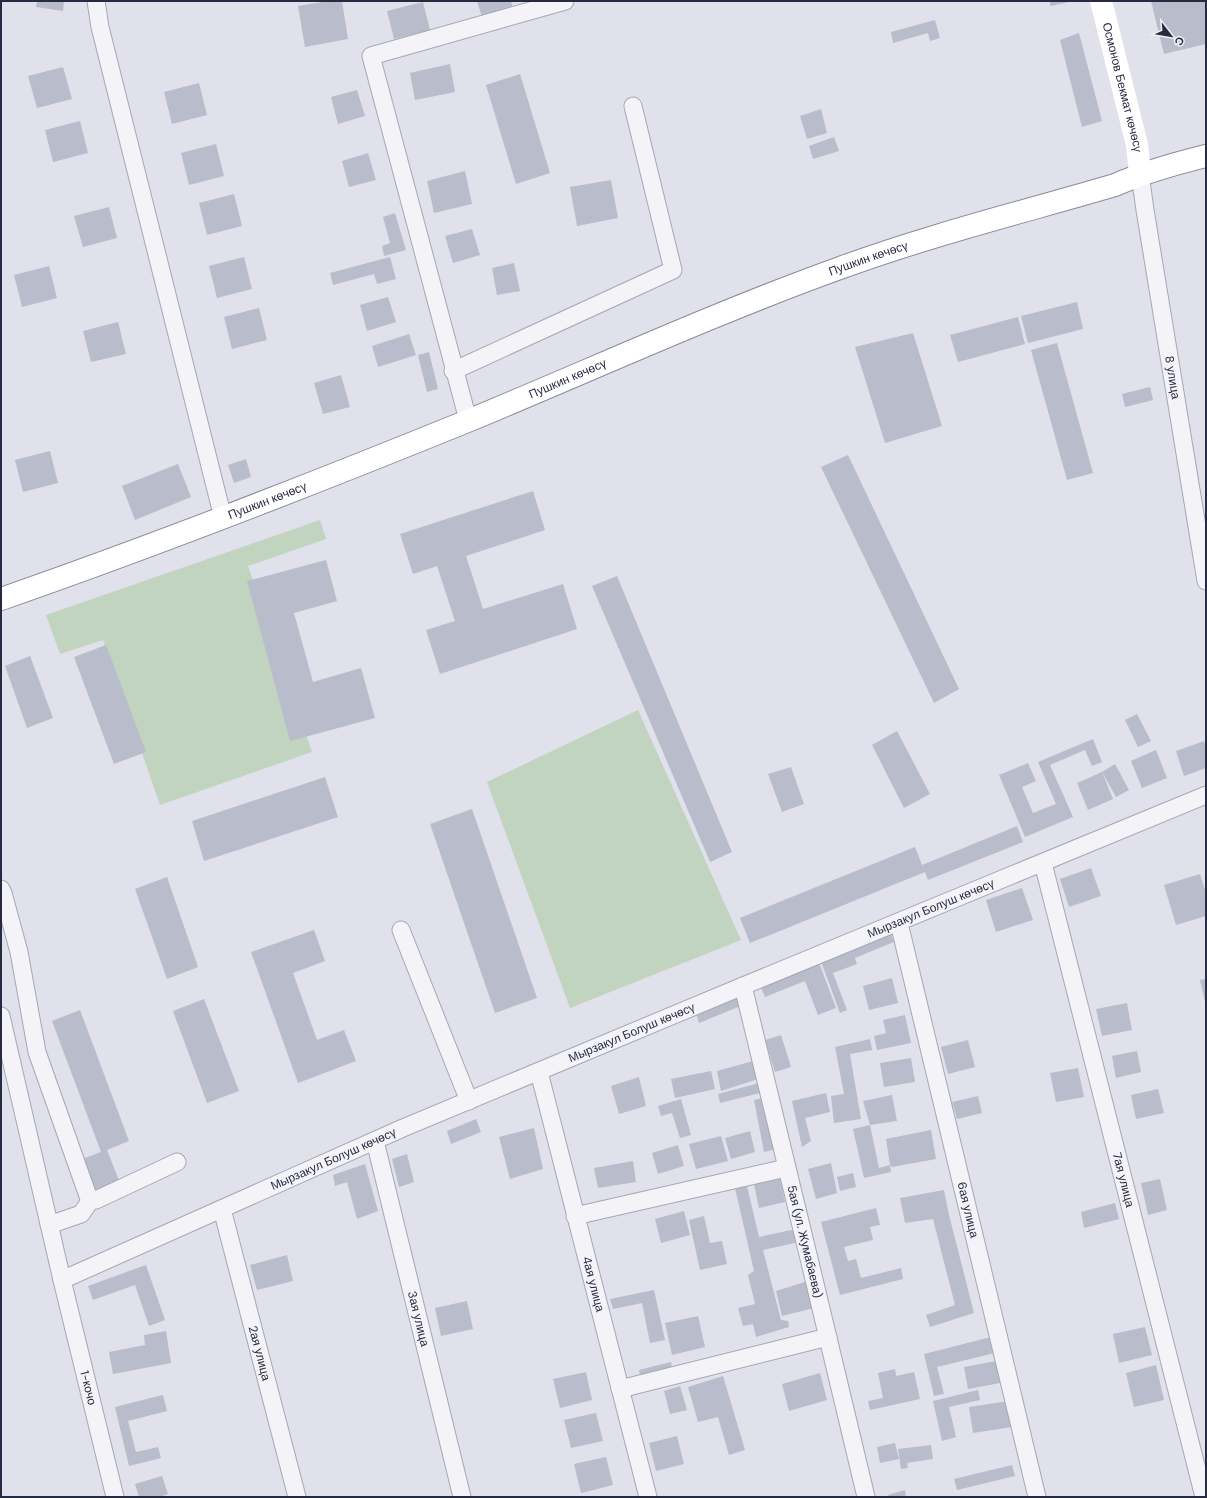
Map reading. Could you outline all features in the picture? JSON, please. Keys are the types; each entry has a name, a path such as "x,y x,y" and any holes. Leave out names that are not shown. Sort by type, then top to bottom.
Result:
{"main road":[{"name":"Осмонов Бекмат көчөсү","path":"1101,1 1137,146 1140,174"},
{"name":"Пушкин көчөсү","path":"1,600 223,518 468,420 751,301 843,267 934,237 1115,185 1140,174 1172,164 1206,156"}],"street":[{"path":"96,1 100,26 223,518"},
{"path":"468,420 371,56 565,1"},
{"path":"454,371 673,270 633,106"},
{"name":"8 улица","path":"1140,174 1206,581"},
{"name":"Мырзакул Болуш көчөсү","path":"62,1280 469,1101 1206,795"},
{"name":"7ая улица","path":"1043,863 1204,1497"},
{"path":"1,888 19,952 37,1052 88,1196 91,1200"},
{"name":"6ая улица","path":"899,923 1037,1497"},
{"path":"401,930 469,1101"},
{"name":"5ая (ул. Жумабаева)","path":"743,986 866,1497"},
{"name":"1-кочо","path":"1,1016 62,1280 115,1497"},
{"name":"4ая улица","path":"539,1072 648,1497"},
{"name":"3ая улица","path":"376,1141 462,1497"},
{"path":"49,1225 80,1214 91,1200 96,1200 177,1162"},
{"path":"575,1216 786,1168"},
{"name":"2ая улица","path":"222,1209 297,1497"},
{"path":"620,1390 828,1337"}],"green space":[{"path":"320,520 326,539 248,566 312,752 160,805 103,640 60,654 46,615"},
{"path":"638,710 741,940 570,1008 487,782"}],"building":[{"path":"37,1 64,1 63,11 36,7"},
{"path":"329,1 342,1 348,39 305,47 298,6"},
{"path":"477,1 511,1 513,8 482,17"},
{"path":"1049,1 1069,1 1069,2 1051,6"},
{"path":"1151,1 1206,1 1206,44 1164,54"},
{"path":"423,2 430,30 394,39 387,11"},
{"path":"935,20 940,38 930,41 928,33 893,43 891,32"},
{"path":"1079,33 1102,121 1082,127 1060,40"},
{"path":"450,64 455,92 415,100 410,73"},
{"path":"63,67 72,99 37,108 28,76"},
{"path":"520,74 550,173 516,184 486,85"},
{"path":"199,83 207,115 172,124 164,92"},
{"path":"357,90 365,116 338,124 331,97"},
{"path":"821,109 827,133 807,139 800,116"},
{"path":"80,121 88,153 53,162 45,130"},
{"path":"834,137 839,151 813,159 809,146"},
{"path":"216,144 224,176 189,185 181,153"},
{"path":"368,153 376,180 349,187 342,161"},
{"path":"465,171 472,204 434,213 427,181"},
{"path":"611,180 618,218 577,226 570,187"},
{"path":"234,194 242,226 207,235 199,203"},
{"path":"109,207 117,238 83,247 74,216"},
{"path":"395,213 406,250 384,256 382,246 390,243 383,217"},
{"path":"472,229 480,255 453,263 445,236"},
{"path":"244,257 252,289 217,298 209,266"},
{"path":"390,257 396,279 377,284 374,274 333,285 330,273"},
{"path":"514,263 520,291 497,295 492,268"},
{"path":"49,266 57,298 22,307 14,275"},
{"path":"388,297 396,322 367,331 360,305"},
{"path":"1077,302 1083,329 1028,343 1021,316"},
{"path":"259,308 267,340 232,349 224,317"},
{"path":"1018,317 1025,344 958,362 950,335"},
{"path":"118,322 126,354 91,362 83,331"},
{"path":"913,333 942,426 885,443 855,347"},
{"path":"409,334 416,355 378,367 372,346"},
{"path":"1057,343 1093,473 1067,480 1031,350"},
{"path":"429,352 438,389 427,392 418,355"},
{"path":"341,375 350,407 323,414 314,383"},
{"path":"1150,387 1153,400 1125,407 1122,394"},
{"path":"50,451 58,483 23,492 15,460"},
{"path":"848,455 959,689 934,703 821,467"},
{"path":"246,459 251,477 234,483 228,465"},
{"path":"178,464 191,497 135,520 122,486"},
{"path":"533,491 545,530 466,556 483,609 563,584 577,629 440,674 426,630 455,621 437,566 413,574 400,534"},
{"path":"326,560 337,601 294,613 313,682 361,668 375,718 290,741 247,581"},
{"path":"617,576 732,852 710,862 592,586"},
{"path":"106,645 146,752 114,764 74,657"},
{"path":"30,656 53,718 27,728 5,666"},
{"path":"1137,714 1151,741 1138,747 1125,720"},
{"path":"897,731 930,794 904,808 872,745"},
{"path":"1093,739 1102,762 1092,766 1085,750 1050,765 1073,817 1025,837 999,775 1028,763 1036,781 1022,787 1033,813 1056,804 1038,762"},
{"path":"1204,741 1206,747 1206,768 1184,776 1176,751"},
{"path":"1156,750 1167,778 1142,788 1131,761"},
{"path":"1115,764 1129,790 1116,797 1102,772"},
{"path":"791,767 804,804 782,812 768,774"},
{"path":"1102,772 1113,799 1088,810 1077,783"},
{"path":"325,777 338,817 204,861 192,821"},
{"path":"472,809 537,998 495,1013 430,824"},
{"path":"1017,826 1023,842 928,880 925,872 750,943 740,918 915,847 922,865"},
{"path":"1091,868 1101,896 1069,907 1060,879"},
{"path":"1200,874 1206,893 1206,916 1176,925 1164,885"},
{"path":"167,877 198,967 167,979 135,889"},
{"path":"1022,888 1033,920 996,932 986,900"},
{"path":"889,929 894,942 855,958 857,964 833,973 847,1010 840,1013 819,956"},
{"path":"314,930 325,961 293,973 317,1040 344,1030 356,1061 298,1083 251,952"},
{"path":"818,960 836,1008 818,1015 805,981 765,997 759,983"},
{"path":"892,978 898,1003 869,1010 863,986"},
{"path":"1206,979 1206,1002 1205,1002 1200,980"},
{"path":"740,995 743,1005 699,1023 696,1013"},
{"path":"204,999 239,1091 207,1103 173,1011"},
{"path":"1127,1003 1132,1030 1102,1036 1096,1009"},
{"path":"80,1010 129,1141 107,1150 120,1183 92,1193 80,1160 101,1152 52,1021"},
{"path":"905,1015 911,1043 877,1050 874,1036 886,1033 883,1020"},
{"path":"781,1035 791,1067 775,1072 765,1040"},
{"path":"870,1039 872,1050 850,1054 861,1119 834,1123 831,1096 844,1094 835,1047"},
{"path":"968,1040 975,1067 948,1074 941,1047"},
{"path":"1137,1051 1141,1072 1116,1078 1112,1056"},
{"path":"911,1058 915,1082 884,1087 880,1063"},
{"path":"753,1061 758,1079 721,1091 717,1071"},
{"path":"1078,1068 1084,1097 1056,1102 1050,1073"},
{"path":"711,1071 715,1089 675,1098 671,1079"},
{"path":"639,1077 646,1106 619,1114 611,1086"},
{"path":"759,1083 760,1093 720,1103 718,1094"},
{"path":"1158,1089 1164,1113 1136,1119 1131,1095"},
{"path":"826,1093 830,1112 805,1118 811,1141 802,1147 792,1101"},
{"path":"892,1095 897,1121 870,1125 863,1101"},
{"path":"978,1096 982,1113 957,1119 952,1102"},
{"path":"767,1097 777,1149 764,1152 754,1100"},
{"path":"681,1099 691,1135 680,1138 672,1113 661,1116 658,1106"},
{"path":"476,1119 481,1132 451,1144 447,1131"},
{"path":"870,1125 879,1168 890,1165 891,1172 864,1178 853,1129"},
{"path":"534,1128 543,1169 510,1179 499,1137"},
{"path":"931,1130 936,1159 892,1167 890,1165 886,1139"},
{"path":"750,1131 755,1152 731,1159 725,1138"},
{"path":"721,1136 728,1161 696,1169 689,1144"},
{"path":"678,1145 684,1166 658,1174 652,1153"},
{"path":"407,1154 414,1182 399,1187 392,1159"},
{"path":"633,1161 636,1182 598,1188 594,1168"},
{"path":"831,1163 837,1193 816,1199 808,1169"},
{"path":"365,1164 378,1211 357,1219 347,1182 335,1186 333,1175"},
{"path":"853,1173 856,1187 840,1191 837,1177"},
{"path":"780,1178 785,1202 759,1208 754,1184"},
{"path":"1160,1179 1167,1210 1148,1215 1141,1183"},
{"path":"747,1186 759,1237 796,1229 799,1242 763,1250 781,1320 788,1321 789,1327 756,1337 753,1324 743,1326 738,1308 755,1304 748,1275 754,1271 735,1188"},
{"path":"944,1190 974,1313 930,1327 926,1315 955,1305 933,1219 905,1223 900,1198"},
{"path":"1115,1203 1119,1219 1084,1228 1081,1212"},
{"path":"876,1208 880,1225 870,1227 873,1240 844,1247 848,1261 856,1259 861,1278 901,1268 903,1279 840,1295 821,1222"},
{"path":"684,1211 690,1235 661,1243 655,1219"},
{"path":"704,1216 710,1243 722,1241 727,1264 700,1270 689,1220"},
{"path":"287,1255 293,1281 257,1290 250,1265"},
{"path":"146,1265 165,1320 149,1326 135,1285 93,1300 88,1286"},
{"path":"808,1281 814,1308 782,1316 776,1291"},
{"path":"654,1290 665,1340 650,1343 642,1303 613,1309 610,1299"},
{"path":"467,1301 473,1329 441,1336 435,1308"},
{"path":"698,1316 705,1347 672,1355 665,1323"},
{"path":"1145,1327 1152,1355 1119,1363 1113,1334"},
{"path":"166,1331 171,1363 113,1374 109,1352 145,1345 144,1335"},
{"path":"995,1336 999,1352 937,1367 944,1394 934,1396 924,1354"},
{"path":"996,1361 1000,1383 968,1389 964,1367"},
{"path":"671,1362 673,1373 641,1380 639,1370"},
{"path":"1156,1365 1164,1400 1134,1407 1126,1373"},
{"path":"895,1369 896,1376 914,1372 920,1399 870,1410 868,1401 883,1398 878,1373"},
{"path":"586,1372 592,1400 560,1408 553,1379"},
{"path":"820,1373 827,1400 789,1411 782,1384"},
{"path":"723,1376 745,1450 729,1455 718,1417 698,1422 688,1387"},
{"path":"680,1386 687,1410 670,1414 664,1391"},
{"path":"978,1390 980,1400 949,1407 956,1437 942,1441 933,1401"},
{"path":"163,1395 167,1411 128,1421 136,1452 158,1447 161,1458 129,1466 115,1407"},
{"path":"1009,1401 1012,1427 973,1433 969,1407"},
{"path":"596,1413 603,1441 571,1448 564,1420"},
{"path":"677,1436 684,1464 656,1471 649,1443"},
{"path":"895,1443 899,1459 880,1463 877,1447"},
{"path":"931,1445 933,1459 907,1463 908,1468 901,1469 898,1449"},
{"path":"606,1457 613,1485 581,1493 574,1464"},
{"path":"1012,1465 1015,1476 957,1490 954,1479"},
{"path":"162,1476 168,1494 159,1497 139,1497 135,1484"},
{"path":"905,1490 906,1497 889,1497 888,1495"}]}
